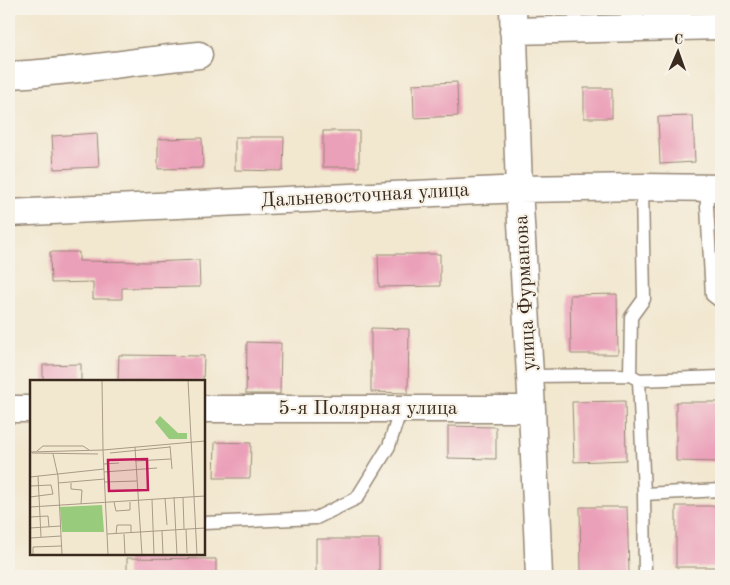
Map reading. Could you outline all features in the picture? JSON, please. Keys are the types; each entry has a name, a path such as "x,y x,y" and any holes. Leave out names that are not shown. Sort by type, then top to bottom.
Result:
{"street":[{"path":"513,20 721,26"},
{"name":"улица Фурманова","path":"513,20 519,189 531,376 539,576"},
{"path":"9,76 199,55"},
{"name":"Дальневосточная улица","path":"9,213 519,189 714,188"},
{"path":"9,409 30,409"},
{"name":"5-я Полярная улица","path":"205,409 532,409"}],"lane":[{"path":"642,187 644,299 631,317 644,494 645,576"},
{"path":"714,188 712,296 721,302"},
{"path":"531,376 721,377"},
{"path":"205,523 316,518 357,498 389,446 401,408"},
{"path":"644,494 721,490"}],"building":[{"path":"457,82 458,116 414,118 413,84"},
{"path":"584,88 612,88 612,118 584,118"},
{"path":"693,116 695,162 660,164 658,117"},
{"path":"323,131 359,131 359,167 323,167"},
{"path":"97,133 99,167 54,169 52,136"},
{"path":"235,137 284,137 283,171 235,170"},
{"path":"202,138 203,168 158,169 158,139"},
{"path":"50,252 79,252 79,261 149,262 199,260 200,287 122,288 122,299 93,299 93,282 51,283"},
{"path":"378,254 440,254 440,286 379,287"},
{"path":"617,294 618,354 571,354 570,295"},
{"path":"371,328 409,329 408,393 371,392"},
{"path":"247,342 281,343 280,394 246,394"},
{"path":"119,355 204,356 203,380 118,380"},
{"path":"81,364 81,380 43,380 43,365"},
{"path":"625,401 626,460 574,462 572,402"},
{"path":"676,402 721,402 721,462 676,461"},
{"path":"448,426 496,427 496,459 448,458"},
{"path":"215,442 251,443 250,478 214,478"},
{"path":"676,506 721,506 721,567 676,567"},
{"path":"580,507 627,507 629,573 581,574"},
{"path":"316,539 379,539 379,576 316,576"},
{"path":"127,558 216,559 216,576 127,576"}]}
